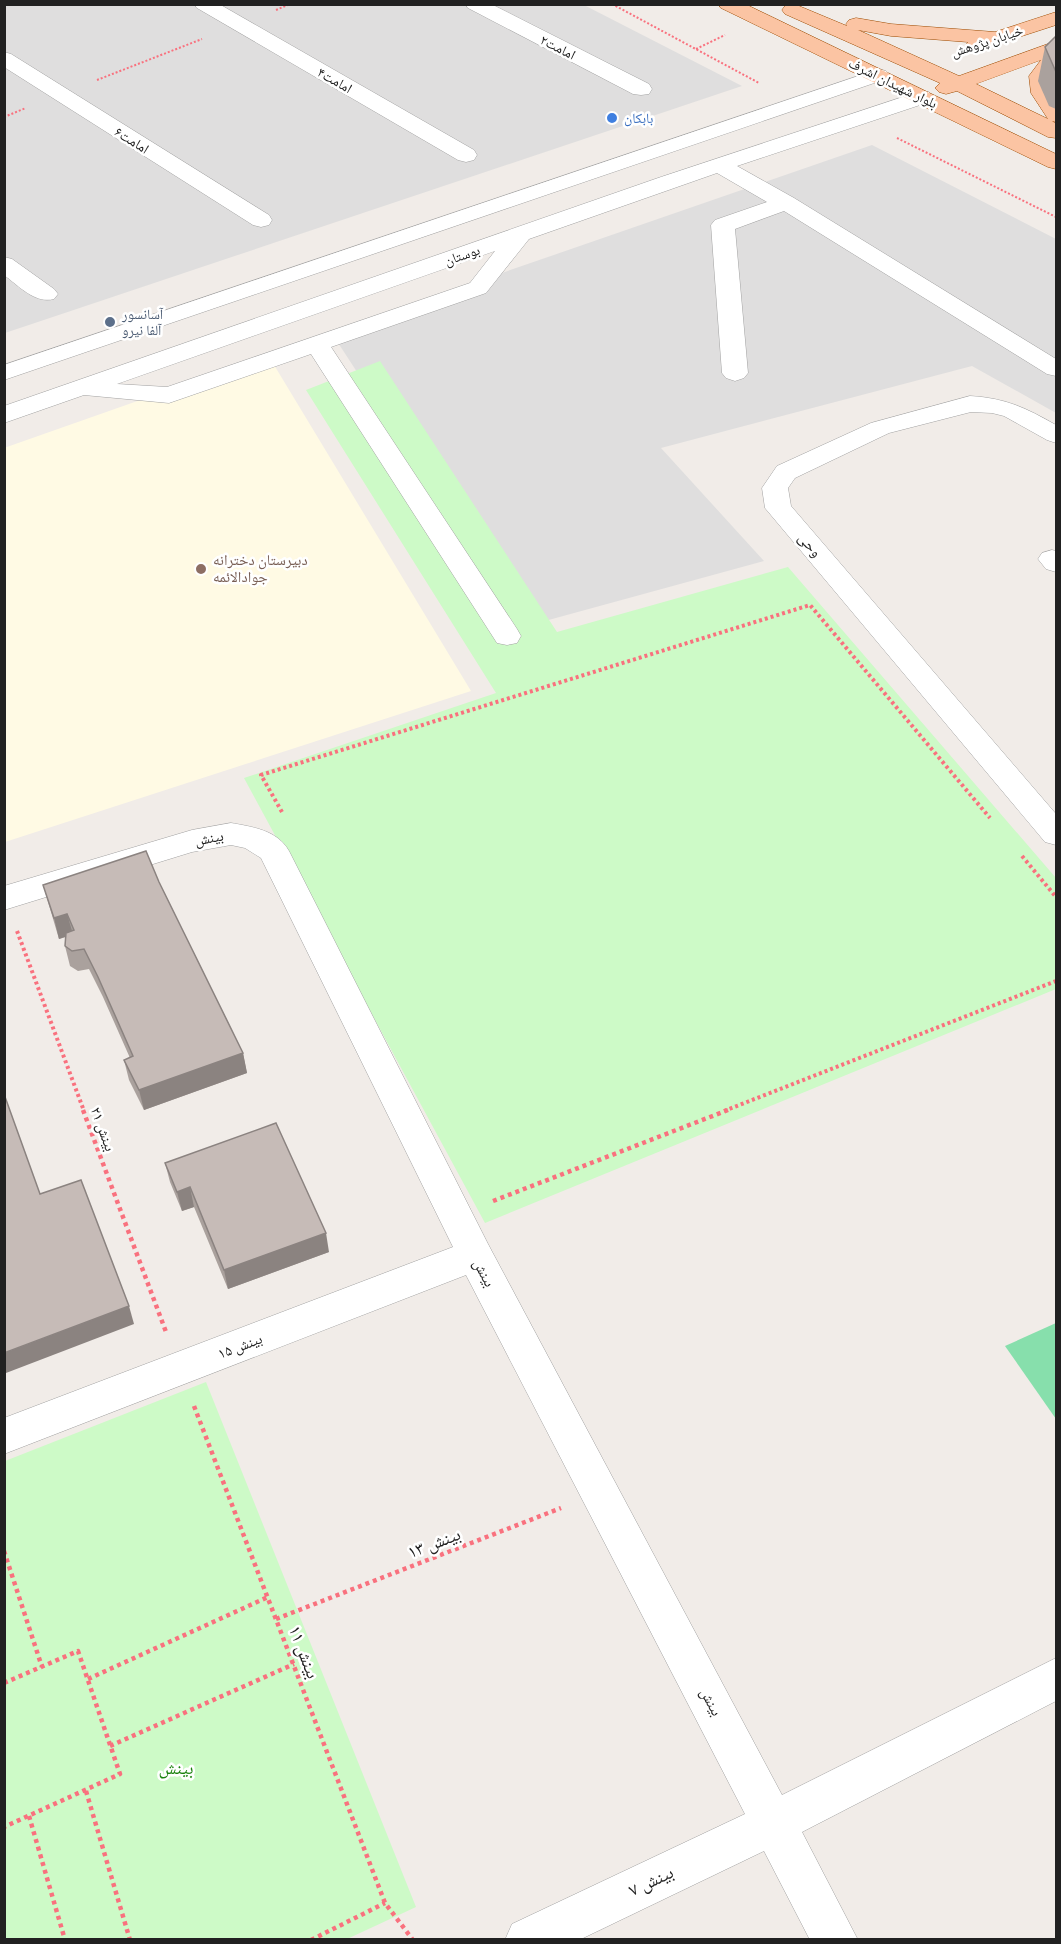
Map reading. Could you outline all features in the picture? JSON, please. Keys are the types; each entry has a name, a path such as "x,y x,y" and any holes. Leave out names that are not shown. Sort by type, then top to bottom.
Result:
{"main road":[{"name":"بلوار شهیدان اشرف","path":"728,4 1056,162"},
{"name":"بلوار شهیدان اشرف","path":"780,4 917,63 1056,132"},
{"path":"802,15 891,30 997,38"},
{"name":"خیابان پژوهش","path":"879,75 1056,18"},
{"name":"خیابان پژوهش","path":"921,97 1056,47"},
{"path":"1056,53 1040,76 1042,93 1056,116"}],"street":[{"name":"امامت۴","path":"204,4 466,155"},
{"name":"امامت۲","path":"475,4 641,89"},
{"name":"امامت۶","path":"4,58 261,220"},
{"path":"4,373 879,75"},
{"name":"بوستان","path":"4,415 669,182 921,97"},
{"path":"633,159 669,182"},
{"path":"720,165 1056,369"},
{"path":"735,373 723,225 786,203"},
{"path":"79,389 169,395 478,288 520,235"},
{"path":"4,264 46,294"},
{"path":"317,344 507,636"},
{"name":"وحی","path":"1056,435 1013,411 994,405 970,404 880,428 786,472 776,488 778,508 1056,834"},
{"name":"بینش","path":"5,898 192,841 231,834 254,838 273,851 475,1255 835,1940"},
{"name":"بینش ۱۵","path":"4,1436 475,1255"},
{"name":"بینش ۷","path":"528,1940 774,1822 1056,1679"}],"path":[{"path":"4,117 291,4"},
{"path":"612,4 796,104"},
{"path":"696,49 727,34"},
{"path":"859,119 1056,218"},
{"path":"284,816 261,775 810,605 996,825"},
{"path":"1018,852 1056,897"},
{"name":"بینش ۲۱","path":"5,898 179,1369"},
{"path":"488,1192 494,1202 1056,981"},
{"name":"بینش ۱۱","path":"179,1369 385,1903 413,1940"},
{"name":"بینش ۱۳","path":"276,1619 601,1492"},
{"path":"4,1551 42,1666"},
{"path":"88,1679 268,1597"},
{"path":"4,1683 78,1651 120,1774 4,1827"},
{"path":"110,1746 294,1664"},
{"path":"86,1791 130,1940"},
{"path":"29,1816 65,1940"},
{"path":"311,1940 385,1903"}],"shaded area":[{"path":"4,5 584,5 742,86 5,333"},
{"path":"872,145 1056,239 1056,413 972,366 661,448 764,561 523,627 331,332"},
{"name":"دبیرستان دخترانه جوادالائمه","path":"268,355 471,691 5,842 4,448"}],"green space":[{"path":"380,361 557,632 788,567 1056,878 1056,989 485,1223 244,778 496,693 306,390"},
{"path":"1056,1323 1056,1419 1005,1346"},
{"name":"بینش","path":"206,1382 416,1907 347,1939 5,1939 5,1461"}],"building":[{"path":"1056,36 1056,72 1045,47"},
{"path":"146,851 243,1053 139,1090 124,1060 133,1056 98,977 84,949 72,951 65,946 66,933 74,930 67,914 54,918 43,885"},
{"path":"4,1094 40,1194 81,1180 129,1306 4,1353"},
{"path":"276,1123 326,1233 224,1270 190,1187 177,1192 165,1163"}],"place":[{"name":"بابکان","path":"612,118"},
{"name":"آسانسور آلفا نيرو","path":"110,322"},
{"name":"دبیرستان دخترانه جوادالائمه","path":"201,569"}]}
